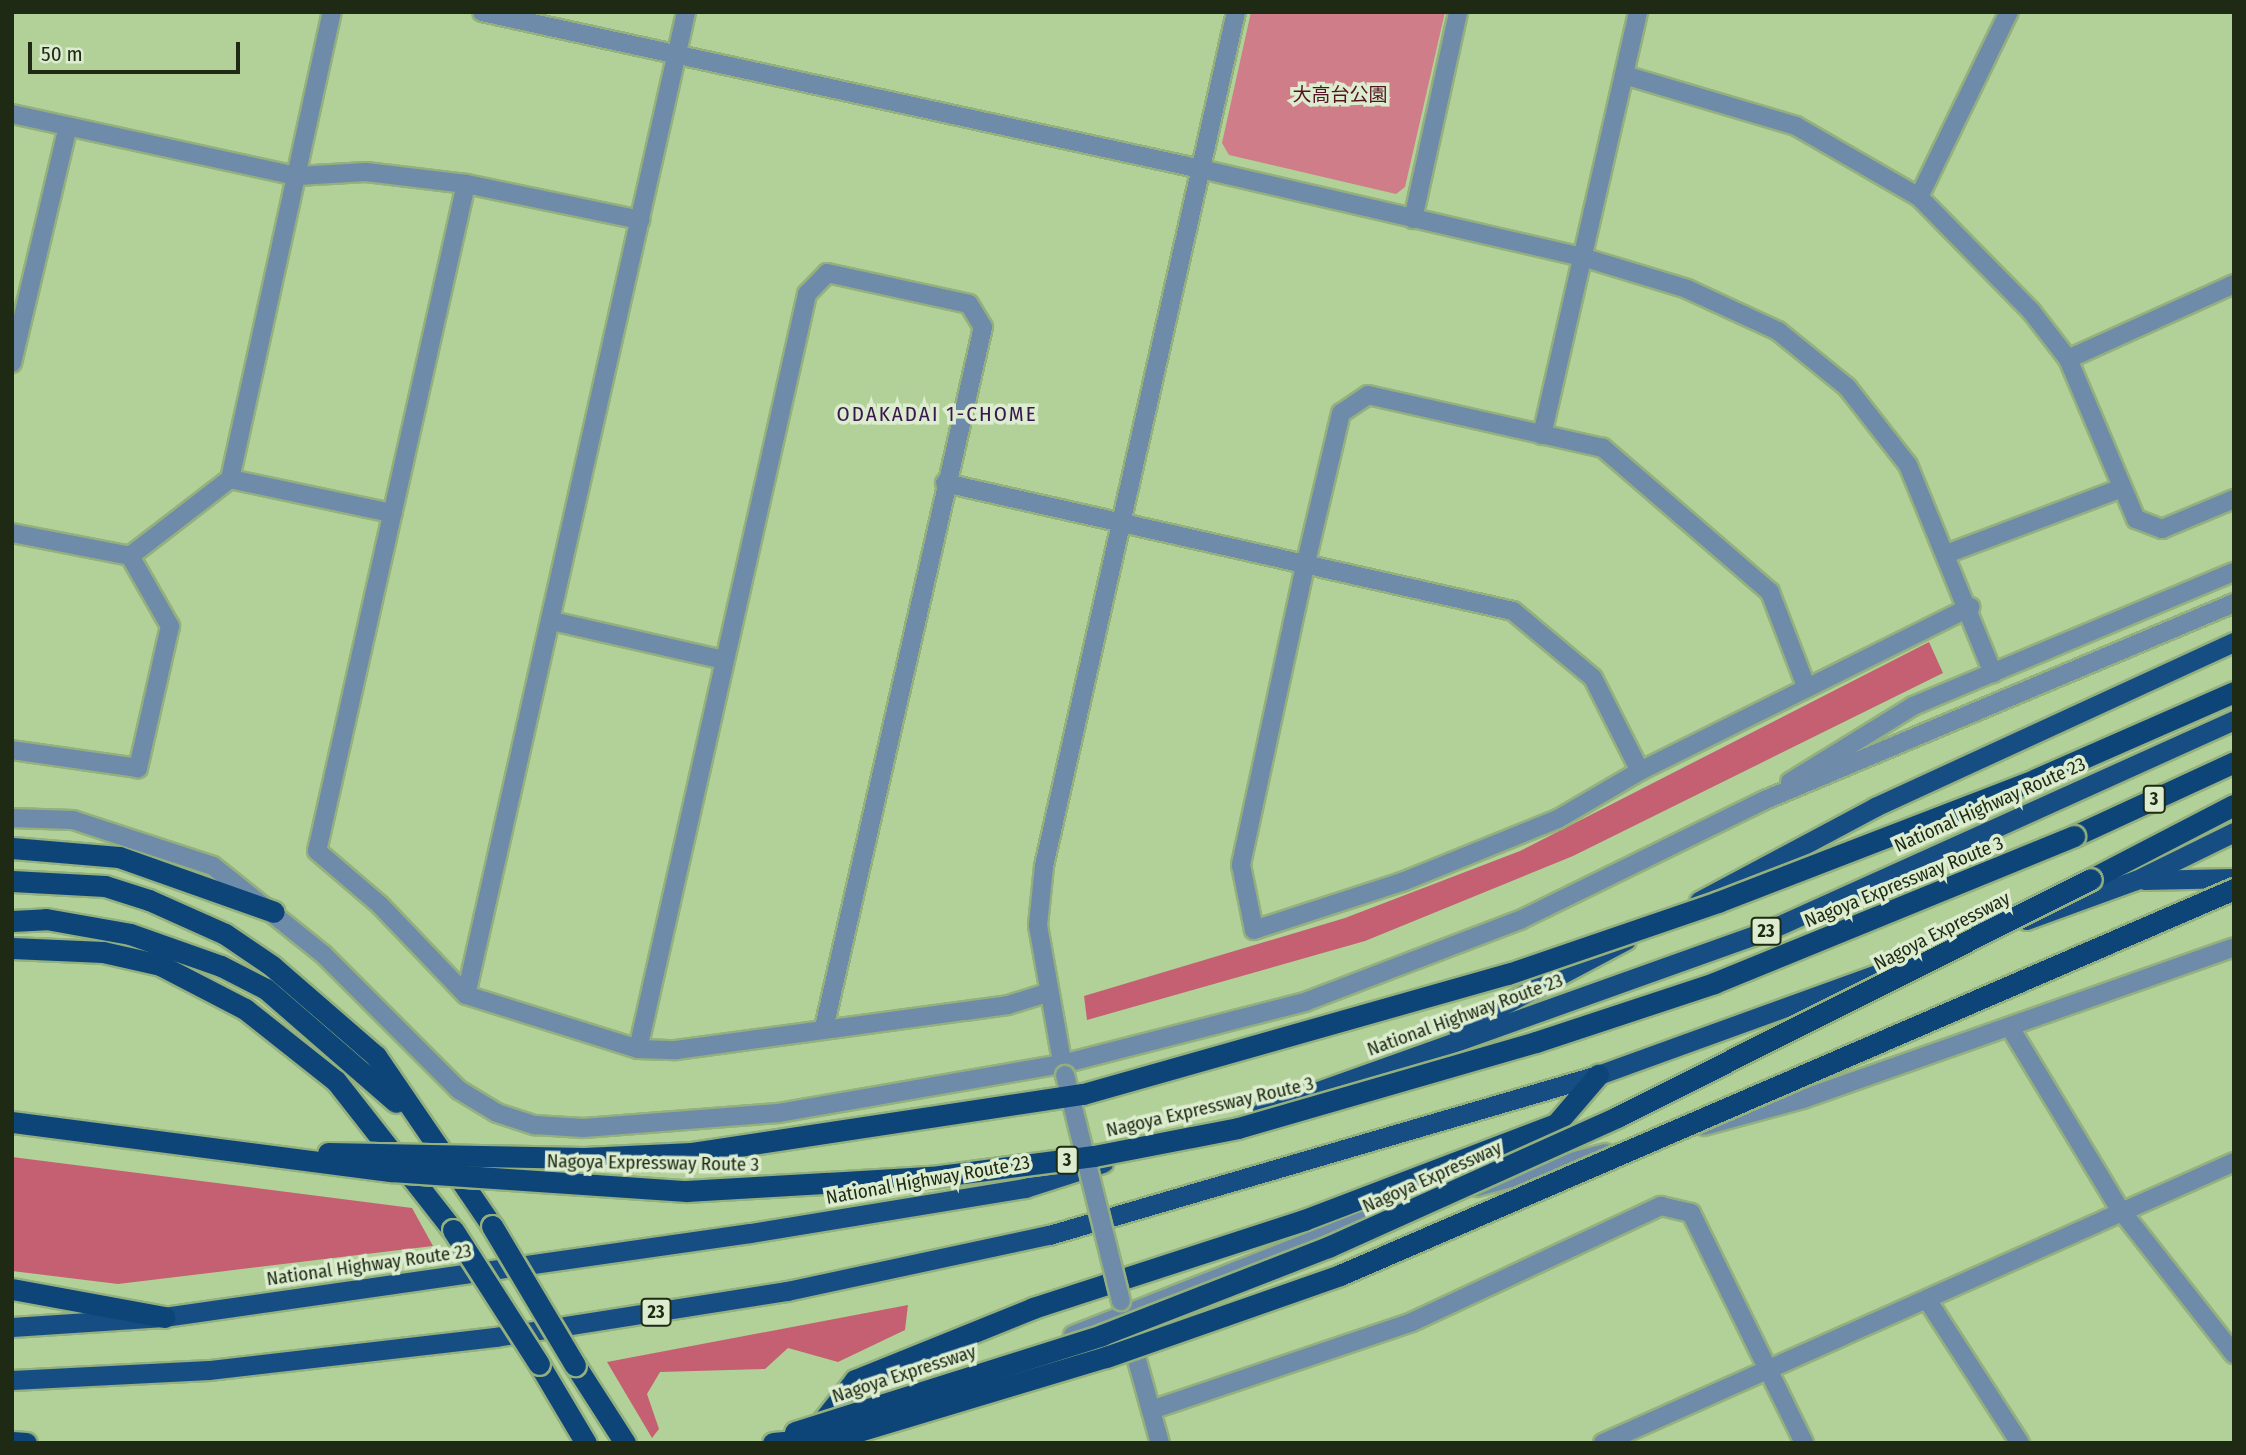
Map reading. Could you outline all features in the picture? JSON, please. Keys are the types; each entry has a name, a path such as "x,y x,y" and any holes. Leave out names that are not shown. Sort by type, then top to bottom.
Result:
{"highway":[{"path":"1283,1104 1479,1019 1875,807 2234,642"},
{"path":"252,1154 427,1151 584,1158 692,1153 1083,1094 1508,974 1705,906 2036,779 2234,692"},
{"name":"National Highway Route 23","path":"12,1327 163,1317 1026,1188 1283,1104 1769,930 2234,720"},
{"name":"Nagoya Expressway Route 3","path":"12,1122 252,1154 491,1181 686,1191 932,1177 1121,1151 1404,1083 1714,983 2074,836 2234,762"},
{"name":"Nagoya Expressway","path":"762,1443 1102,1335 1411,1212 1899,979 2234,804"},
{"name":"23","path":"12,1380 264,1364 496,1337 787,1291 1049,1235 1598,1075 2136,880 2234,832"},
{"path":"12,848 119,857 274,912"},
{"path":"2136,880 2234,878"},
{"path":"12,881 105,886 225,934 376,1056 422,1128 492,1226 625,1443"},
{"path":"773,1443 866,1429 1106,1357 1340,1275 2234,889"},
{"path":"12,921 46,919 130,934 221,966 266,989 422,1128"},
{"path":"12,948 103,952 160,964 246,1009 336,1081 453,1230 586,1443"},
{"path":"808,1443 855,1380 1034,1308 1304,1220 1556,1124 1598,1075"},
{"path":"12,1289 163,1317"},
{"path":"12,1442 26,1443"}],"street":[{"path":"12,533 130,556 230,479 332,12"},
{"path":"482,12 1201,169 1582,257 1687,289 1778,331 1847,387 1908,465 1949,554 1993,673"},
{"path":"466,995 640,220 681,56 686,12"},
{"path":"1160,1443 1063,1070 1047,993 1038,925 1044,866 1236,12"},
{"path":"1413,219 1458,12"},
{"path":"1542,435 1638,12"},
{"path":"1919,197 2009,12"},
{"path":"1624,75 1796,126 1919,197 2031,311 2068,359 2136,519 2162,529 2234,499"},
{"path":"12,114 297,176 366,172 466,184 640,220"},
{"path":"12,363 68,127"},
{"path":"466,184 317,852 380,905 466,995 638,1049 676,1050 1008,1005 1047,993"},
{"path":"638,1049 807,294 827,273 969,304 983,327 945,482 824,1028"},
{"path":"2068,359 2234,284"},
{"path":"1806,686 1770,592 1603,448 1368,395 1341,413 1241,865 1254,930 1402,882 1558,819 1640,771 1806,686 1970,607"},
{"path":"230,479 392,513"},
{"path":"945,482 1305,566 1513,611 1593,678 1640,771"},
{"path":"1949,554 2122,488"},
{"path":"12,750 138,768 170,626 130,556"},
{"path":"1765,800 1842,744 1993,673 2234,572"},
{"path":"12,818 73,820 145,839 213,866 274,912 459,1090 496,1113 535,1125 583,1128 778,1113 1063,1070 1317,997 1520,920 1765,800 2234,603"},
{"path":"552,621 723,660"},
{"path":"853,1443 908,1399 1123,1308 1397,1209 1803,1099 2011,1029 2234,947"},
{"path":"2011,1029 2119,1208 2234,1354"},
{"path":"1604,1443 1769,1367 1928,1301 2119,1208 2234,1162"},
{"path":"1151,1410 1412,1322 1661,1206 1691,1213 1804,1443"},
{"path":"1928,1301 2020,1443"}],"green space":[{"name":"大高台公園","path":"1251,12 1445,12 1405,187 1396,194 1229,155 1222,143"}],"shaded area":[{"path":"1929,642 1943,673 1573,856 1365,941 1087,1020 1084,996 1345,918 1520,851"},
{"path":"12,1157 412,1208 433,1246 118,1284 12,1271"},
{"path":"908,1305 905,1330 838,1362 788,1348 765,1369 660,1372 647,1394 659,1429 652,1438 607,1362"}],"district":[{"name":"ODAKADAI 1-CHOME","path":"937,414"}]}
